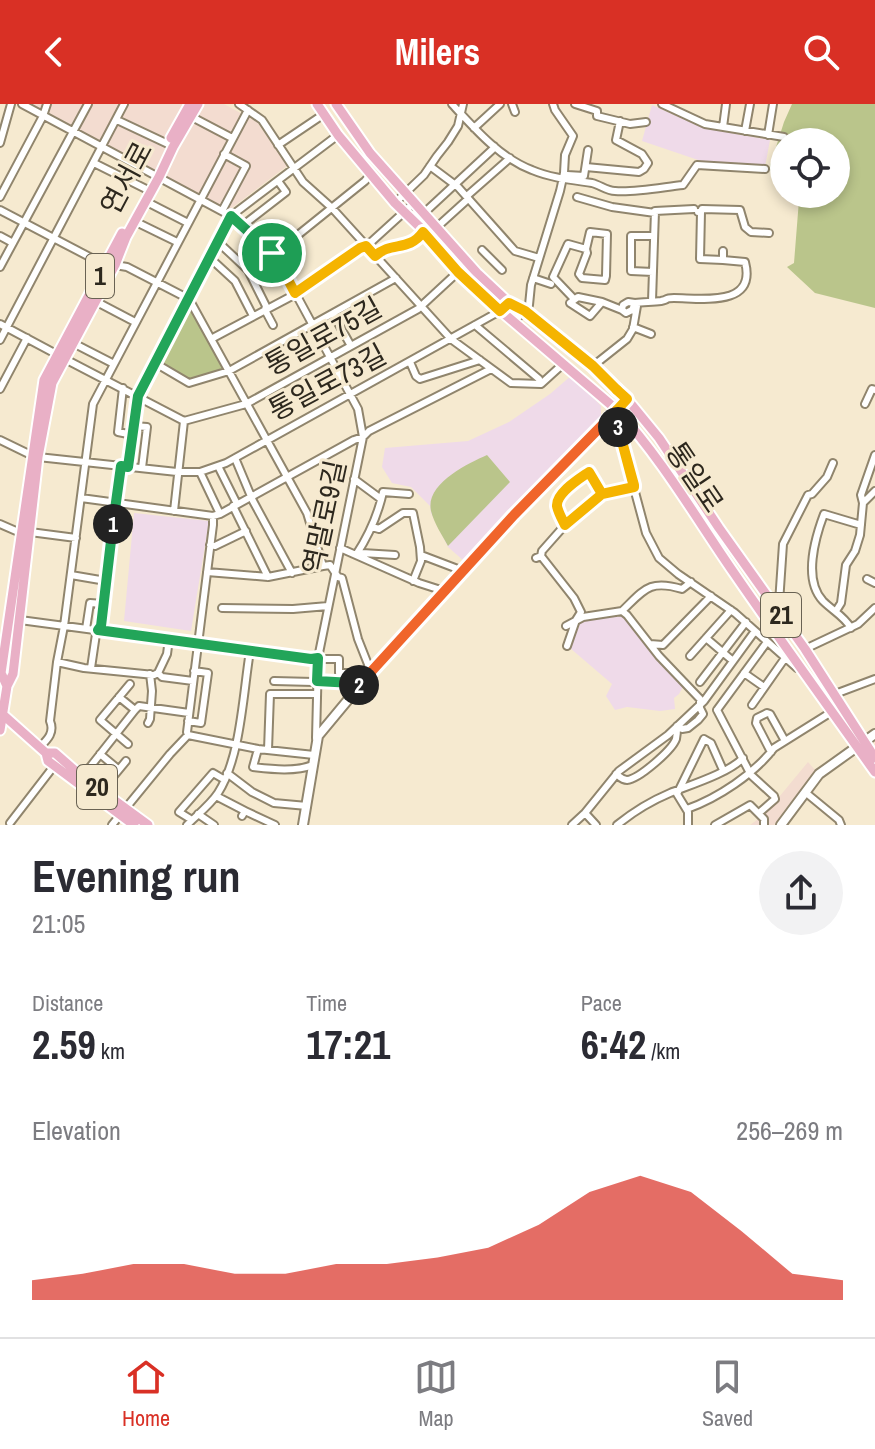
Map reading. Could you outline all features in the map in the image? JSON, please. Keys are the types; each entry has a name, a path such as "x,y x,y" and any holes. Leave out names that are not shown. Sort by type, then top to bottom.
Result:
{"main road":[{"name":"연서로","path":"62,357 95,301 146,189 157,176 168,144 190,104"},
{"name":"연서로","path":"0,730 7,686 13,674 10,617 26,531 35,457 52,383 62,357 110,265 198,104"},
{"name":"통일로","path":"317,104 338,135 395,203 458,272 630,424 662,465 806,676 860,744 875,758"},
{"name":"통일로","path":"336,104 370,153 477,273 509,303 525,311 593,366 627,399 659,438 835,694 875,772"},
{"path":"620,434 622,422 630,424"},
{"name":"20","path":"1,713 54,766 148,825"},
{"name":"20","path":"42,751 55,753 102,790 134,825"}],"street":[{"path":"0,143 11,104"},
{"name":"역말로9길","path":"22,104 231,216 272,253 358,409 363,437 318,658 316,741"},
{"path":"0,197 47,104"},
{"path":"0,266 88,104"},
{"path":"0,340 3,325 32,280 124,104"},
{"name":"통일로75길","path":"239,104 262,120 303,182 332,208 451,339"},
{"path":"452,104 460,116 494,146 531,170 559,178 584,176 588,150"},
{"path":"395,203 424,175 458,126 463,104"},
{"path":"474,128 500,104"},
{"path":"514,322 529,305 533,278 563,177 565,155 573,136 553,104"},
{"path":"575,104 597,111 596,127"},
{"path":"662,104 705,124 768,135 773,104"},
{"path":"723,127 726,104"},
{"path":"745,131 750,104"},
{"path":"42,751 52,725 57,662 93,404 248,110"},
{"path":"278,145 324,114"},
{"path":"597,116 630,124 646,122"},
{"path":"192,117 232,138"},
{"path":"117,120 168,144"},
{"path":"586,167 639,172 644,169 648,163 642,154 616,140 620,121"},
{"path":"91,668 96,634 101,626 117,503 133,435 138,396 231,216 338,135"},
{"path":"423,214 494,146"},
{"path":"222,211 246,166 224,154"},
{"path":"436,228 510,158"},
{"path":"94,163 146,189"},
{"path":"563,177 598,184 613,192 683,185 697,165 765,169"},
{"path":"430,166 454,184 515,251 539,258"},
{"path":"272,253 371,174"},
{"path":"242,226 286,192 278,181"},
{"path":"577,197 595,205 655,213 740,210 745,227 751,232 769,233"},
{"name":"연서로","path":"145,201 188,223"},
{"path":"211,339 295,293 366,246 414,203"},
{"path":"0,210 110,265 127,267 189,299 307,513 323,566"},
{"path":"602,302 590,316 570,303 578,297 589,298 602,302 622,310 628,302 725,298 739,292 745,281 745,262 700,259 694,211"},
{"path":"652,301 655,213"},
{"name":"연서로","path":"134,221 177,242"},
{"path":"593,221 593,233"},
{"path":"375,256 382,249 412,244 423,232"},
{"path":"590,232 593,233 607,234 606,276 605,280 590,283 579,274 587,253 590,232"},
{"path":"0,236 13,243"},
{"path":"653,272 631,271 631,236 654,236"},
{"path":"218,242 248,270 273,325"},
{"path":"574,299 553,277 568,244 586,249"},
{"path":"0,248 8,252"},
{"path":"482,250 502,270"},
{"path":"723,251 723,260"},
{"path":"210,258 235,281 253,316"},
{"path":"477,273 492,260"},
{"name":"통일로75길","path":"184,421 246,404 421,306 458,272"},
{"path":"155,363 189,383 229,371 396,278"},
{"path":"533,278 551,284"},
{"path":"95,301 135,322"},
{"name":"통일로73길","path":"0,440 35,457 200,472 235,458 351,396 509,303"},
{"path":"593,366 627,339 633,327 635,303"},
{"path":"333,314 351,346"},
{"path":"3,325 184,421 174,511"},
{"path":"475,325 541,384"},
{"path":"633,327 651,334"},
{"path":"0,389 27,338"},
{"path":"451,339 511,383 541,384 563,364"},
{"path":"73,343 114,364"},
{"name":"통일로73길","path":"410,362 420,379 480,360"},
{"name":"역말로9길","path":"216,515 369,431 491,369"},
{"path":"123,388 118,432 133,435"},
{"path":"865,404 872,389 875,390"},
{"path":"303,825 316,741 320,734 444,591 627,399"},
{"path":"617,410 620,434 646,533 659,558 746,622 806,676"},
{"path":"134,426 147,427 142,468"},
{"path":"836,611 841,603 846,565 860,535 861,495 875,455"},
{"path":"235,458 253,501 292,573"},
{"path":"776,608 779,603 783,544 808,495 827,477 833,463"},
{"path":"218,466 268,577"},
{"path":"112,825 188,735 197,643 216,515 200,472"},
{"path":"565,525 557,507 558,499 575,481 589,472 602,494"},
{"path":"354,479 381,499"},
{"path":"567,646 581,612 574,598 538,557 565,525 602,494 634,487"},
{"path":"863,503 875,491"},
{"name":"역말로9길","path":"356,555 372,527 383,492 409,494"},
{"path":"81,498 216,515"},
{"path":"372,527 379,529 403,513 413,513 421,555 413,581"},
{"path":"851,628 846,619 821,599 811,573 818,529 824,514 861,525"},
{"path":"0,524 16,531 76,538"},
{"path":"210,545 215,546 246,531"},
{"path":"340,548 413,581 444,591"},
{"name":"역말로9길","path":"356,555 395,555"},
{"path":"421,555 463,571"},
{"path":"207,572 268,577 330,565 342,578 358,639 371,672"},
{"path":"71,575 106,581"},
{"path":"867,579 875,583"},
{"path":"566,626 583,617 622,611 632,599 655,585 682,589 691,582"},
{"path":"650,644 663,645 711,596"},
{"path":"86,629 90,603 103,604"},
{"name":"역말로9길","path":"222,608 328,606"},
{"path":"805,649 851,628 875,608"},
{"path":"690,656 731,610"},
{"path":"622,611 700,699 703,714"},
{"path":"10,617 250,651 339,659 339,673 347,673 348,684"},
{"path":"700,682 746,622"},
{"path":"572,825 616,774 704,701 755,631"},
{"path":"706,638 733,661"},
{"path":"148,723 154,674 167,654 169,639"},
{"path":"677,726 688,728 703,714 717,710 767,642"},
{"path":"250,651 236,743 226,776 216,796 189,823 179,812 213,773 226,776 274,803 307,806"},
{"path":"752,705 785,658"},
{"path":"57,662 193,681"},
{"path":"81,776 139,706 189,717 201,723 208,673 194,671"},
{"path":"744,673 764,687"},
{"path":"835,694 875,679"},
{"path":"274,681 360,685"},
{"path":"128,744 100,720 130,684"},
{"path":"268,750 270,694 317,694"},
{"path":"119,697 135,710"},
{"path":"717,710 751,775 774,796 775,799 759,813"},
{"path":"687,809 745,777 785,741 833,711"},
{"path":"771,752 756,723 757,718 770,714 785,741"},
{"path":"616,774 622,780 628,780 658,761 676,739 677,726"},
{"path":"781,825 819,774 875,734"},
{"path":"188,735 313,760"},
{"path":"688,825 687,809 677,794 704,739 711,743 723,770"},
{"path":"258,749 253,767 307,768 313,760"},
{"path":"100,754 118,769"},
{"path":"617,825 632,813 743,758"},
{"path":"102,790 126,761"},
{"path":"0,816 12,824 54,766"},
{"path":"805,792 841,825"},
{"path":"216,796 244,814 275,825"},
{"path":"715,825 750,805 764,819 764,825"},
{"path":"585,813 596,825"},
{"path":"198,814 214,825"}],"shaded area":[{"path":"29,104 224,104 257,122 287,166 229,210"},
{"path":"652,105 703,128 770,140 765,167 707,163 642,141"},
{"path":"572,375 601,406 601,418 464,561 448,547 430,506 411,487 392,483 382,467 385,448 468,441 509,422"},
{"path":"134,513 209,521 191,631 124,621"},
{"path":"623,616 683,687 674,698 675,709 660,711 627,707 615,710 606,696 612,684 570,648 578,624 584,620"},
{"path":"808,762 815,770 774,825 750,825 765,814"}],"green space":[{"path":"792,104 875,104 875,308 815,293 787,267 794,263 798,208 850,208 850,128 782,128"},
{"path":"188,305 225,370 190,380 158,362"},
{"path":"487,455 510,482 448,546 431,511 434,492 449,476"}],"route":[{"path":"272,253 231,216 138,396 128,467 121,466 101,626 98,630 318,658 317,681 360,685 514,515 617,410 617,425 634,487 602,494 589,472 575,481 558,499 557,507 565,525 602,494 630,488 634,487 620,434 622,422 630,424 617,410 627,399 593,366 525,311 509,303 500,311 458,272 423,232 412,244 382,249 375,256 366,246 360,248 295,293 272,253"}]}
